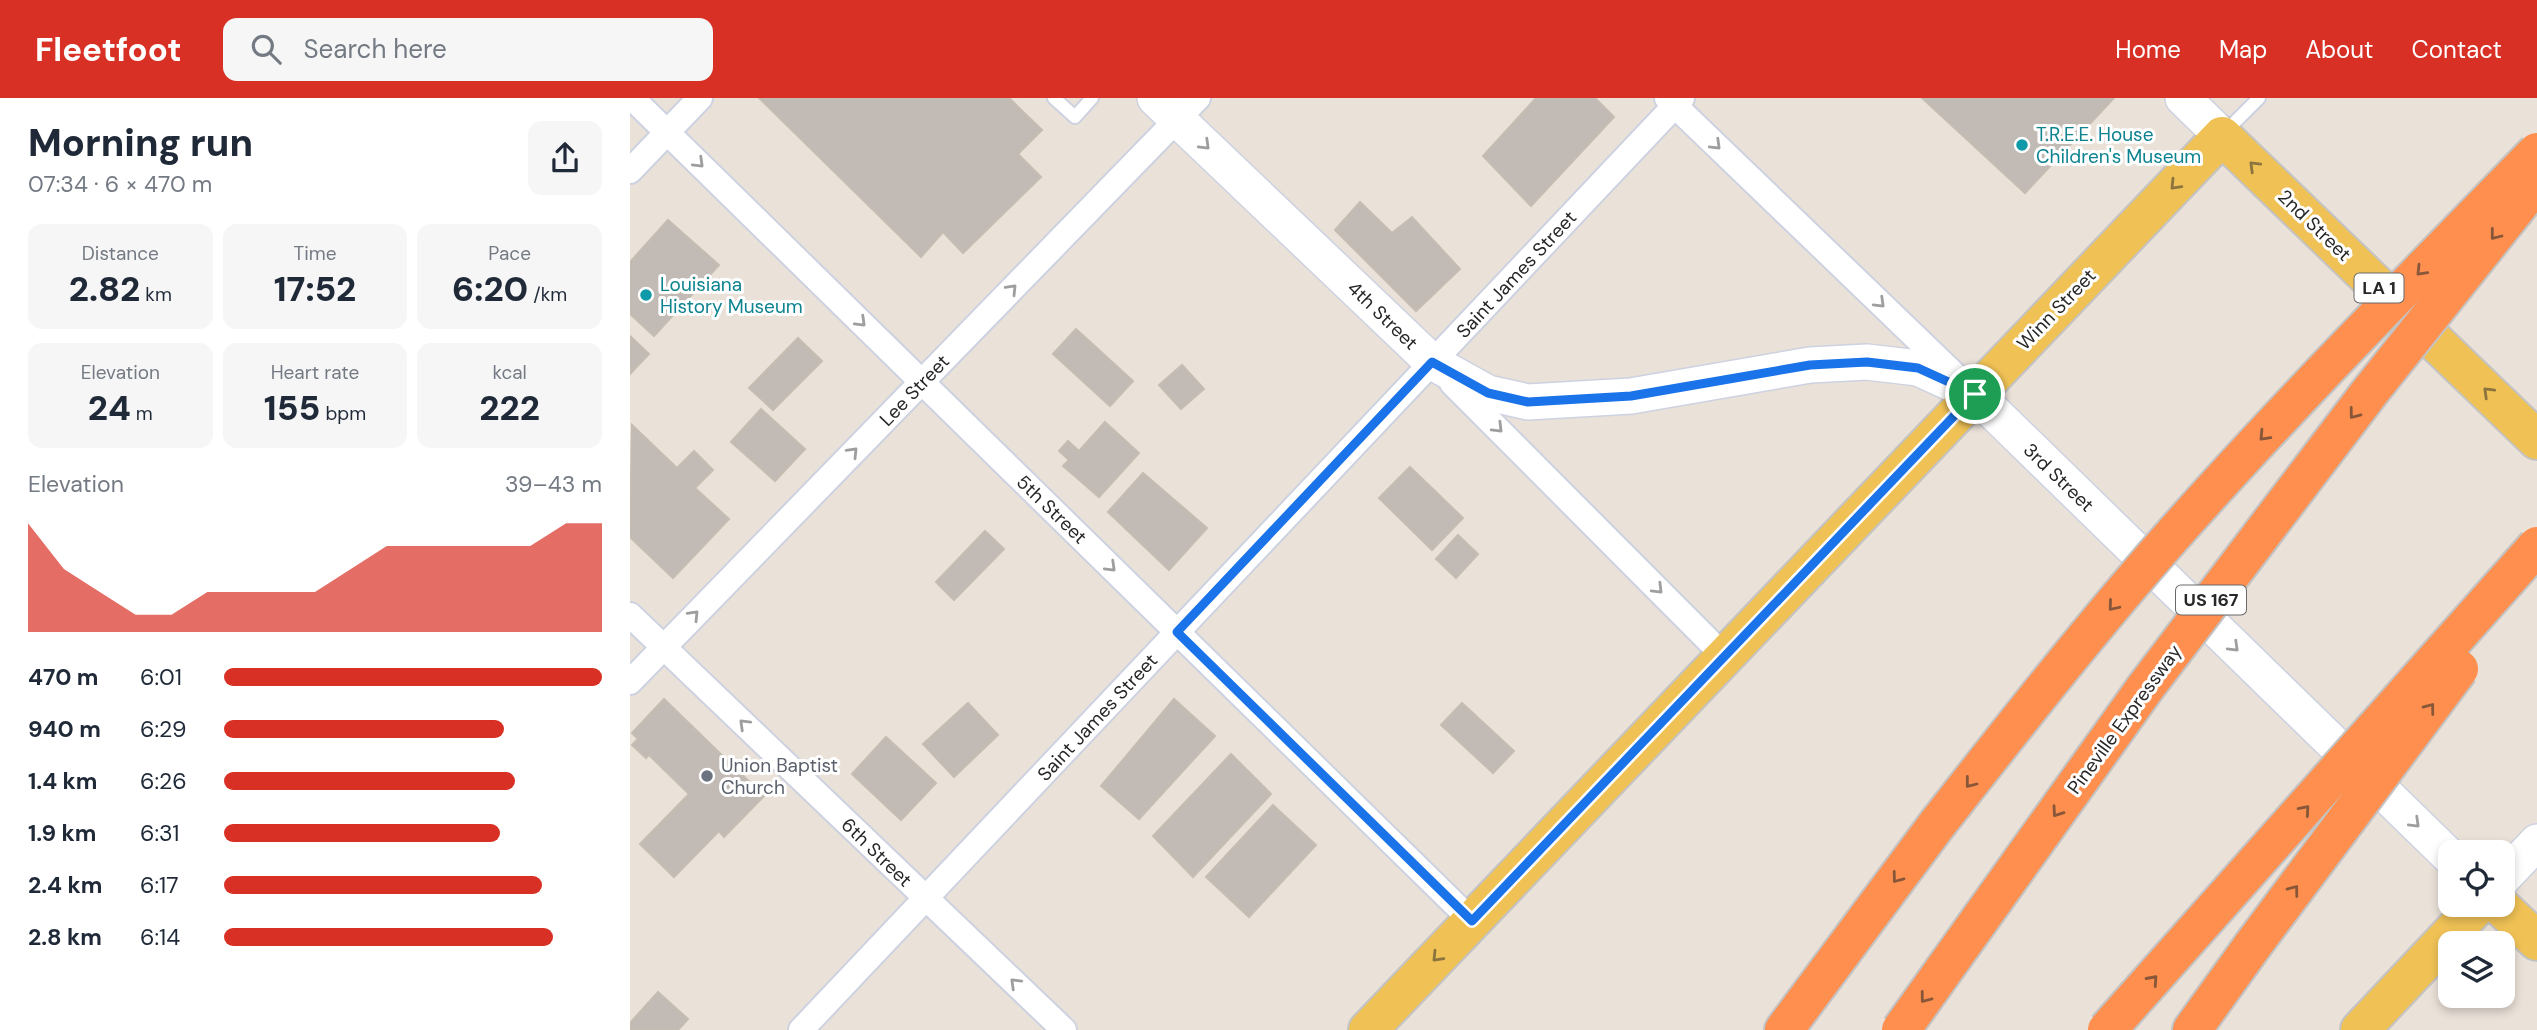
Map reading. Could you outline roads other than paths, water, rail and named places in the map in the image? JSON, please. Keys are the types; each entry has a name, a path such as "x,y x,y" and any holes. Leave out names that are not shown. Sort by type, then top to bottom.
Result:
{"highway":[{"path":"1784,1030 1938,823 2064,664 2165,544 2333,361 2537,152"},
{"name":"Pineville Expressway","path":"1901,1030 2144,688 2369,393 2537,182"},
{"path":"2107,1030 2537,546"},
{"path":"2192,1030 2537,565"}],"main road":[{"name":"2nd Street","path":"2183,98 2537,440"},
{"name":"4th Street","path":"1177,105 1432,362"},
{"name":"Winn Street","path":"1368,1030 2222,135"},
{"path":"1432,362 1488,393 1528,402 1631,396 1810,365 1867,362 1918,368 1975,394"},
{"name":"3rd Street","path":"1975,394 2438,845"},
{"path":"2515,865 2537,842"},
{"path":"2360,1030 2467,917"},
{"path":"2512,917 2537,941"}],"street":[{"name":"5th Street","path":"632,98 1472,921"},
{"path":"630,171 700,98"},
{"name":"Saint James Street","path":"801,1030 1675,101"},
{"name":"3rd Street","path":"1675,101 1975,394"},
{"name":"Lee Street","path":"630,682 922,382 1177,105"},
{"name":"4th Street","path":"1432,362 1724,656"},
{"name":"6th Street","path":"630,615 1064,1030"}],"lane":[{"path":"1054,98 1075,117 1092,98"},
{"path":"2222,135 2259,98"}],"place":[{"name":"T.R.E.E. House Children's Museum","path":"2022,145"},
{"name":"Louisiana History Museum","path":"646,295"},
{"name":"Union Baptist Church","path":"707,776"}]}
